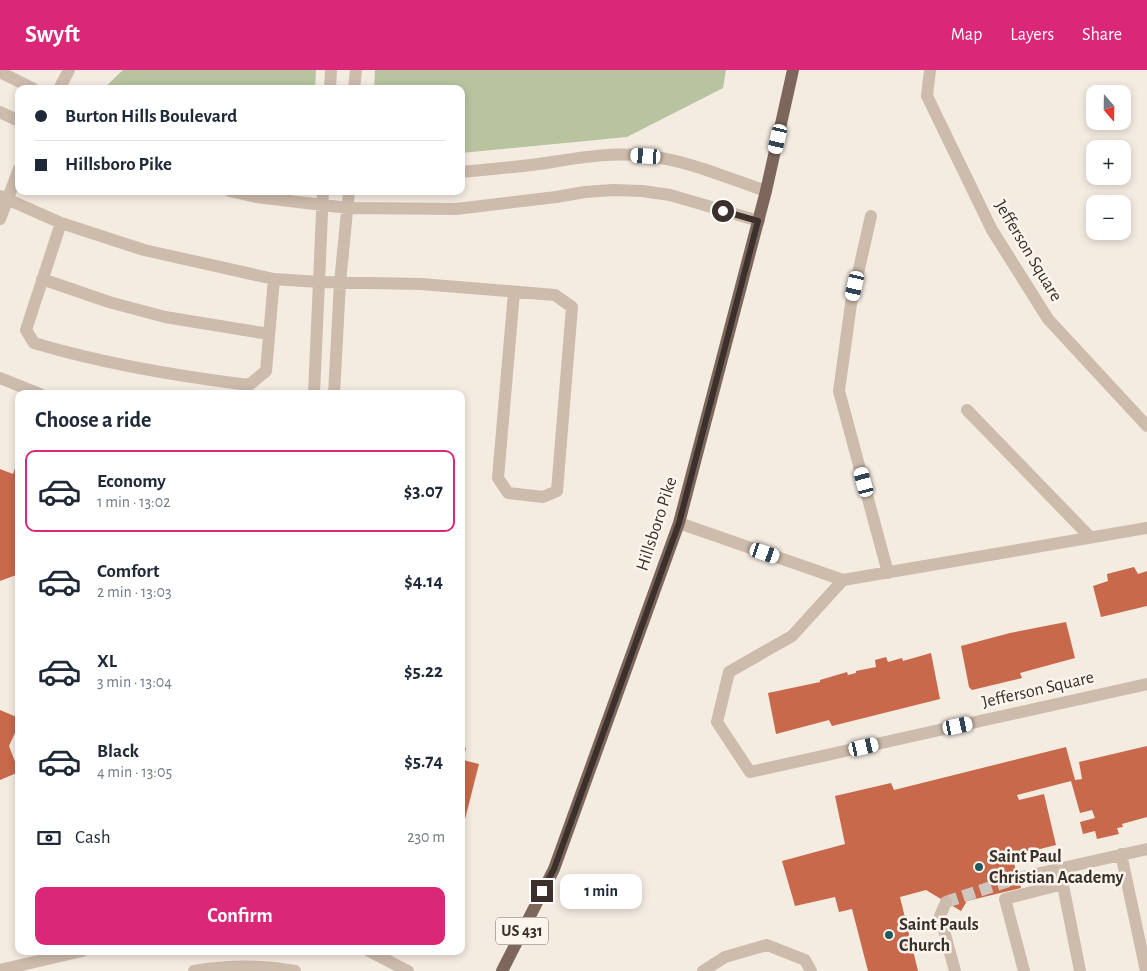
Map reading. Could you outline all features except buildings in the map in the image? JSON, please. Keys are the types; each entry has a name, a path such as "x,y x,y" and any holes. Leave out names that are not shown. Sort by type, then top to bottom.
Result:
{"main road":[{"name":"Hillsboro Pike","path":"502,971 554,869 679,523 766,192 793,70"}],"street":[{"path":"61,85 69,70"},
{"path":"330,85 332,70"},
{"path":"354,85 356,70"},
{"name":"Jefferson Square","path":"930,70 927,96 992,230 1048,319 1147,425"},
{"path":"0,72 26,85"},
{"path":"0,112 15,119"},
{"path":"465,171 596,155 646,156 678,161 766,192"},
{"path":"0,219 4,198 15,177"},
{"path":"247,195 348,208 456,209 585,192 613,190 642,191 670,195 758,221"},
{"path":"314,390 323,195"},
{"path":"334,390 340,283 349,195"},
{"path":"4,198 61,223 144,250 274,279 340,283 421,284 555,295 572,307 557,491 543,497 508,493 498,478 514,292"},
{"path":"871,216 851,304 839,391 888,572"},
{"path":"61,223 26,330 34,343 80,357 180,377 248,385 266,371 274,279"},
{"path":"42,279 109,302 165,317 269,334"},
{"path":"0,378 30,390"},
{"path":"967,410 1090,537"},
{"path":"679,523 843,580 1147,528"},
{"name":"Jefferson Square","path":"843,580 792,636 729,672 717,722 750,772 1147,684"},
{"path":"1018,878 1147,849"},
{"path":"1121,854 1146,971"},
{"path":"1060,868 1080,971"},
{"path":"1024,971 1005,899 1063,884"},
{"path":"946,902 940,916 955,971"},
{"path":"703,971 726,957 768,945 804,960 811,971"},
{"path":"0,970 63,955"},
{"path":"377,955 408,971"},
{"path":"194,971 246,966 295,971"}],"green space":[{"path":"123,70 316,70 315,85 107,85"},
{"path":"375,70 726,70 723,88 627,137 465,153 465,85 374,85"}],"tunnel":[{"path":"946,902 1018,878"}],"place":[{"name":"Saint Paul Christian Academy","path":"979,867"},
{"name":"Saint Pauls Church","path":"889,935"}],"route":[{"path":"542,891 554,869 679,523 758,221 723,211"}]}
